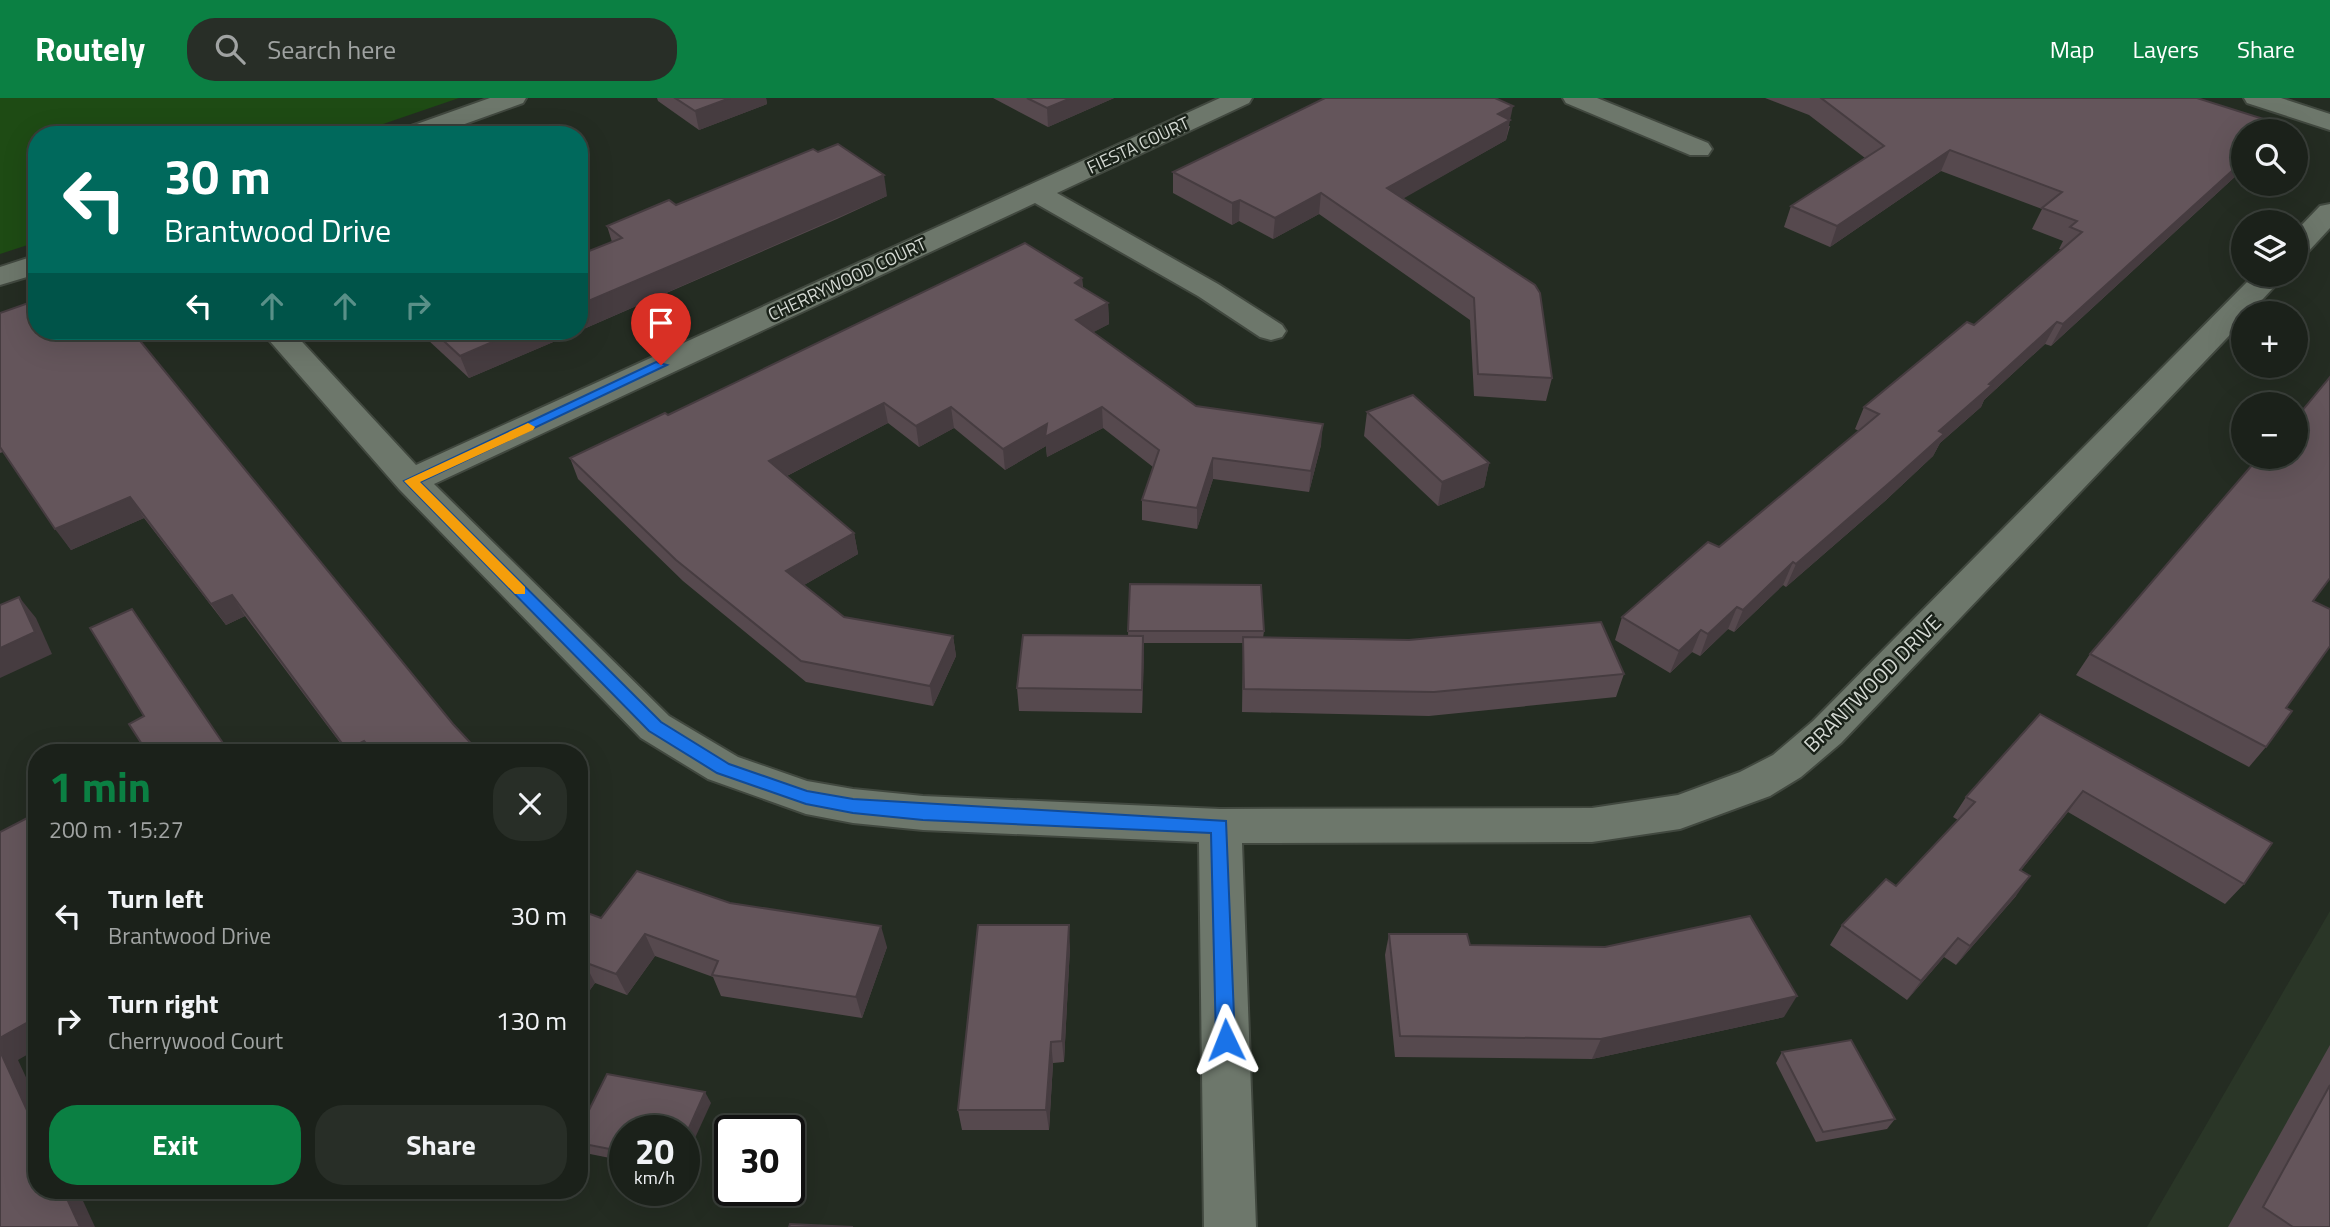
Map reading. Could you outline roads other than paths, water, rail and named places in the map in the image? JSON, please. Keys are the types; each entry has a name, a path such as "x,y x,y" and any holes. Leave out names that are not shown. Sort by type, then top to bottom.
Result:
{"street":[{"path":"435,126 514,98"},
{"name":"FIESTA COURT","path":"1036,192 1240,98"},
{"path":"1575,98 1699,149"},
{"path":"2256,98 2330,122"},
{"path":"1036,192 1208,290 1271,331"},
{"name":"CHERRYWOOD COURT","path":"411,481 1036,192"},
{"path":"2308,235 2330,212"},
{"path":"0,276 28,267"},
{"name":"BRANTWOOD DRIVE","path":"284,340 411,481 655,727 723,768 806,797 853,806 923,813 1220,826 1592,825 1680,812 1755,784 1787,766 1827,732 2258,287"},
{"path":"1220,826 1230,1227"}]}
